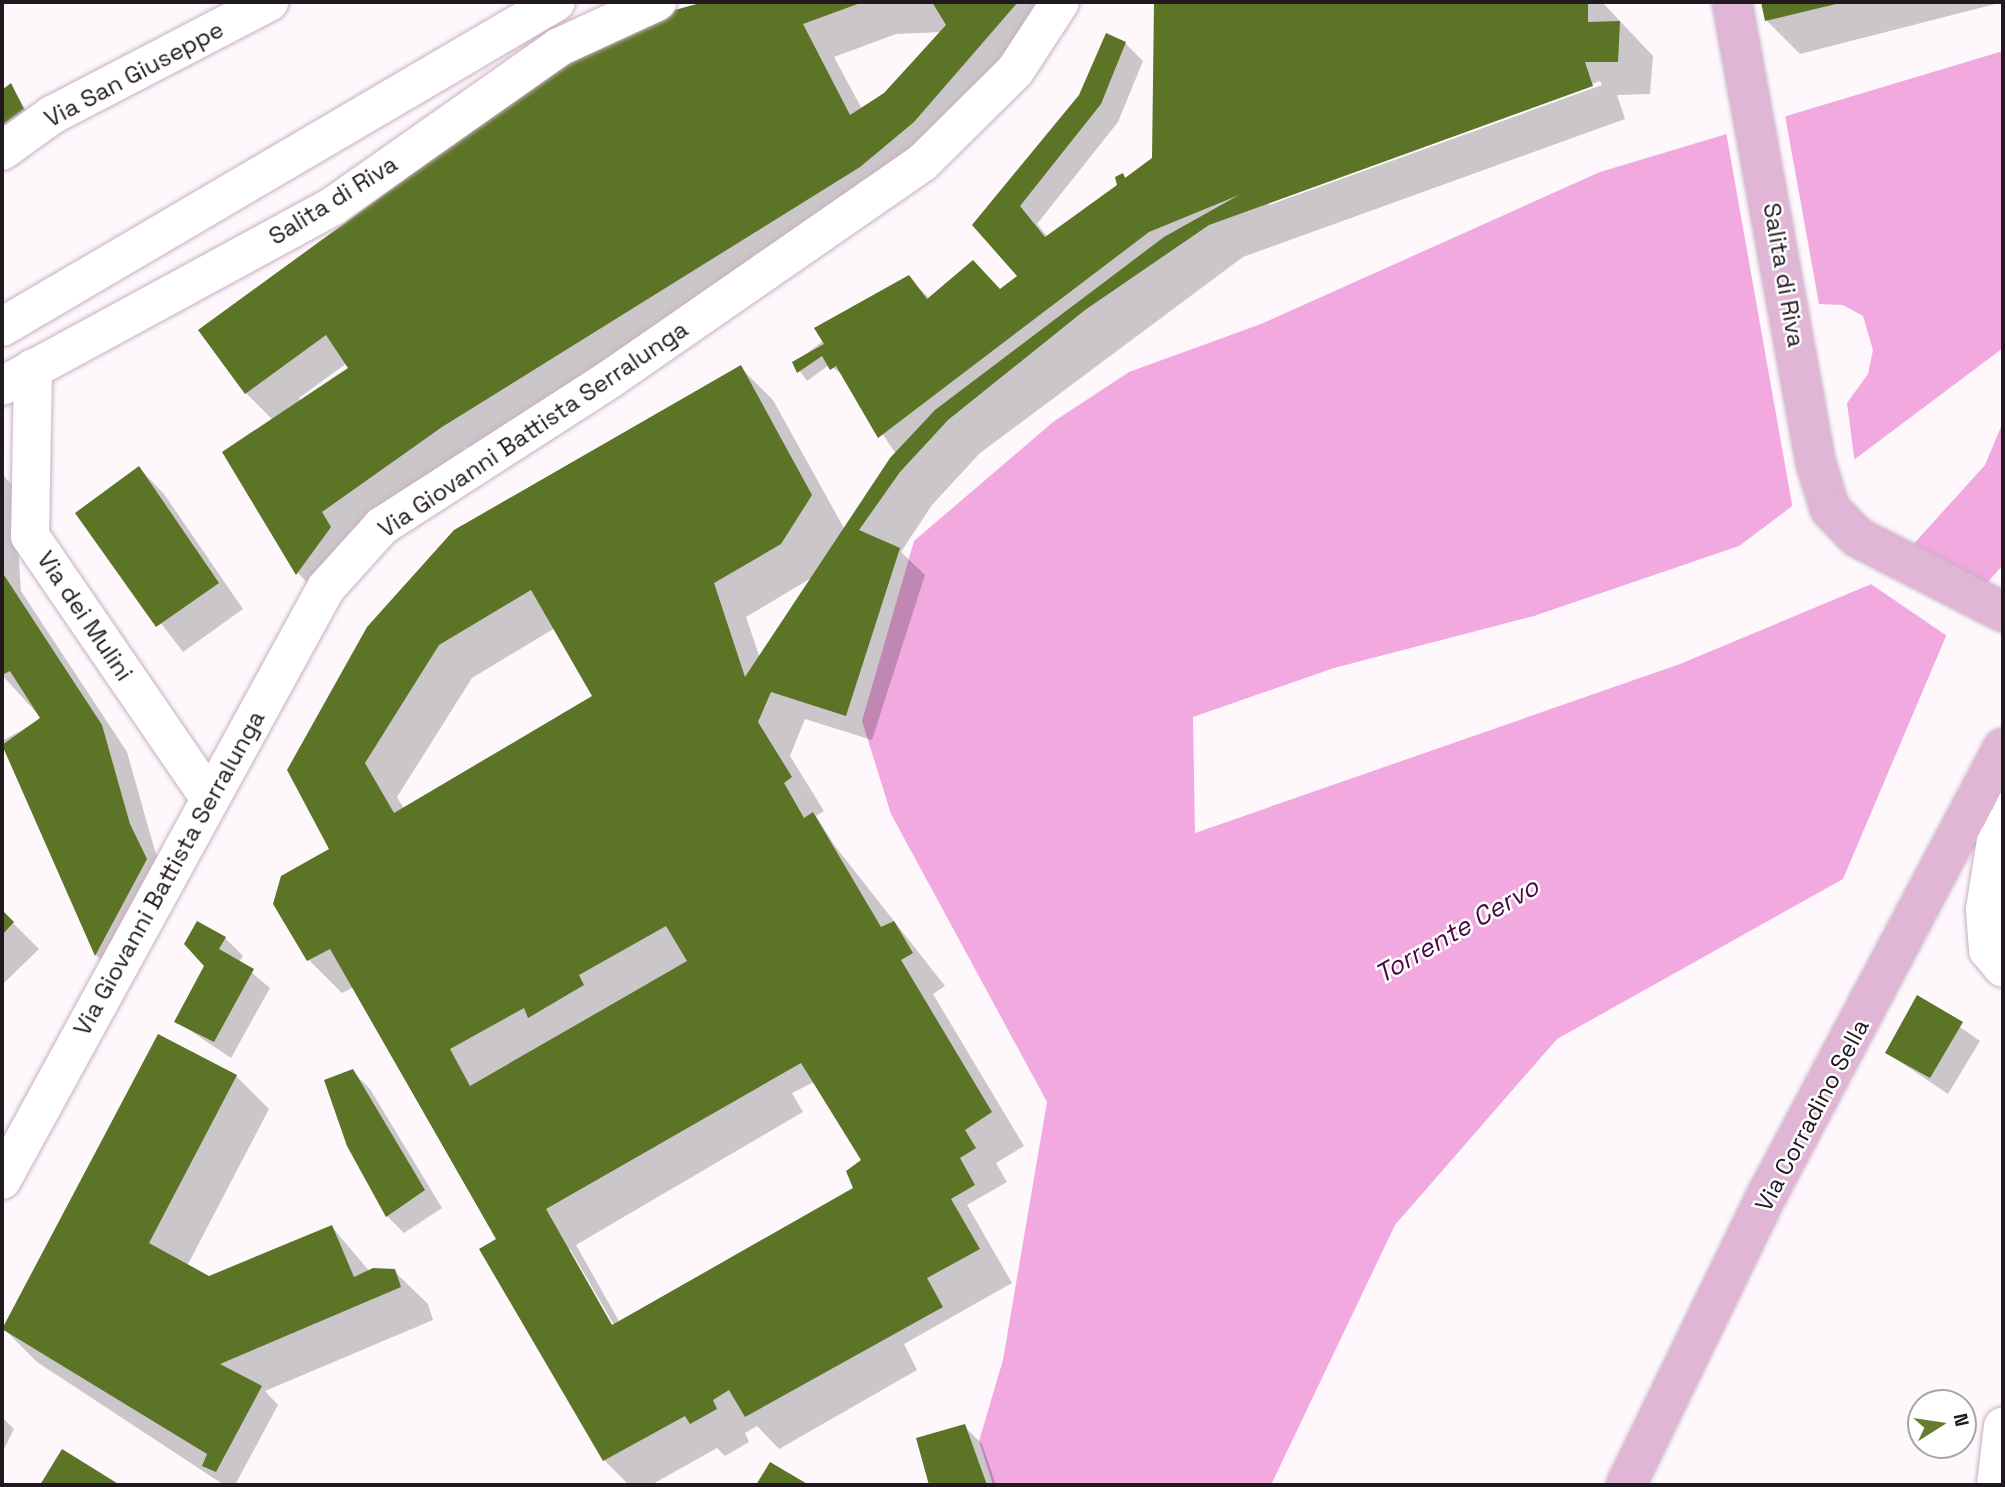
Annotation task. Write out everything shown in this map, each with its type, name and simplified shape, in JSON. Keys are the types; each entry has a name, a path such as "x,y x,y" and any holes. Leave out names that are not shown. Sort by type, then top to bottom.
{"main road":[{"name":"Salita di Riva","path":"1734,12 1788,291 1816,464 1830,509 1857,537 2003,612"},
{"name":"Via Corradino Sella","path":"1626,1485 1768,1193 2003,748"}],"street":[{"name":"Via San Giuseppe","path":"2,151 52,115 269,2"},
{"path":"2,327 556,2"},
{"name":"Salita di Riva","path":"17,377 333,206 559,47 657,2"},
{"name":"Via Giovanni Battista Serralunga","path":"2,1180 326,588 382,526 610,379 922,163 1015,71 1060,2"},
{"name":"Via dei Mulini","path":"17,377 30,536 210,799"},
{"path":"2003,796 1985,910 1988,950 2003,968"},
{"path":"1996,1485 2003,1426"}],"water":[{"name":"Torrente Cervo","path":"2003,51 2003,348 1739,546 1534,616 1334,668 1193,717 1195,833 1680,664 1881,580 1985,465 2003,422 2003,565 1952,622 1843,879 1557,1039 1395,1225 1271,1485 993,1485 979,1441 1003,1360 1047,1102 891,814 862,721 914,541 1053,422 1129,372 1261,324 1600,172"}],"pier":[{"path":"1785,115 1819,304 1843,305 1863,316 1873,350 1868,374 1847,403 1855,464 1793,510 1726,132"},
{"path":"1906,548 1979,597 1950,638 1868,582"}],"building":[{"path":"704,2 863,2 803,24 850,115 884,93 946,25 932,2 1018,2 914,122 860,167 442,427 322,512 331,527 296,575 222,452 348,368 326,335 245,394 198,330 584,49 642,19"},
{"path":"1154,2 1588,2 1588,22 1620,21 1618,62 1585,62 1593,86 1209,225 1085,310 948,420 900,472 859,530 900,548 846,716 771,692 758,722 792,777 784,783 804,818 813,812 881,927 894,921 913,953 901,960 992,1112 965,1130 976,1148 960,1158 975,1185 951,1199 980,1249 927,1278 943,1307 745,1417 729,1390 713,1400 717,1409 690,1424 685,1416 603,1461 479,1249 496,1239 330,949 307,961 273,904 281,876 329,849 287,770 367,627 454,530 741,365 812,495 781,544 714,583 745,677 890,458 935,410 1164,237 1239,195 1149,232 878,438 836,366 830,370 822,356 797,373 792,362 824,344 814,328 909,275 927,299 973,260 1000,289 1017,276 972,225 1079,95 1106,33 1126,42 1101,104 1020,206 1045,237 1117,185 1115,177 1123,173 1125,178 1152,158","holes":["531,590 592,696 394,813 365,763 439,645","666,926 687,961 470,1086 450,1049 524,1008 528,1018 584,985 579,975","801,1063 861,1160 846,1171 853,1188 612,1325 546,1209"]},
{"path":"1761,2 1840,2 1840,3 1765,21"},
{"path":"11,83 24,109 2,125 2,90"},
{"path":"139,466 219,583 156,627 75,513"},
{"path":"2,572 102,725 130,824 147,859 95,956 2,745 40,718 10,671 2,675"},
{"path":"2,910 14,922 2,935"},
{"path":"197,921 226,937 219,949 254,969 214,1042 174,1022 204,966 184,944"},
{"path":"1917,995 1963,1022 1930,1078 1885,1053"},
{"path":"158,1034 237,1075 149,1243 209,1276 332,1225 354,1277 373,1268 395,1269 401,1287 220,1364 262,1386 216,1472 202,1466 207,1454 2,1329"},
{"path":"353,1069 425,1190 386,1217 347,1146 324,1080"},
{"path":"965,1424 987,1485 929,1485 916,1438"},
{"path":"62,1449 120,1485 40,1485"},
{"path":"770,1462 809,1485 756,1485"}]}
